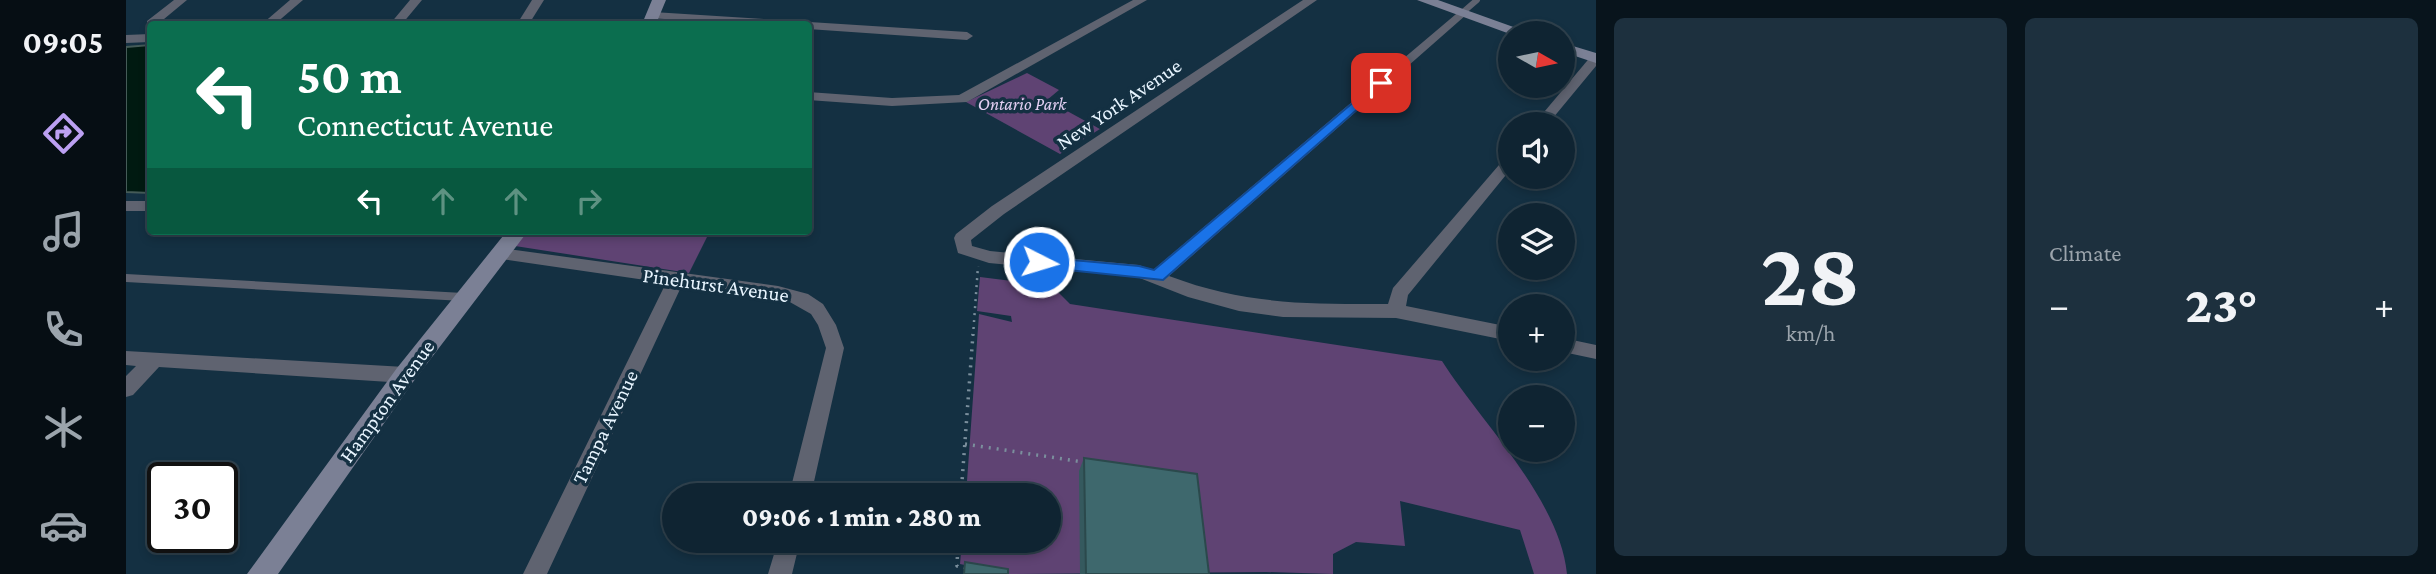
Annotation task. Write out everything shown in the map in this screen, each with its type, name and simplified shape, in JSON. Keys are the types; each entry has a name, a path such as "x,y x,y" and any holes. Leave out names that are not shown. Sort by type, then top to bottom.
{"street":[{"path":"156,21 181,0"},
{"path":"272,21 297,0"},
{"path":"398,21 416,0"},
{"path":"525,21 538,0"},
{"path":"659,0 651,20 688,21"},
{"path":"812,96 892,102 962,99 985,89 1141,0"},
{"name":"New York Avenue","path":"972,252 962,238 998,210 1311,0"},
{"path":"1424,0 1498,25"},
{"path":"1157,276 1462,13"},
{"path":"812,25 967,37"},
{"path":"130,39 147,28"},
{"path":"1551,112 1596,58 1575,51"},
{"path":"1396,311 1399,293 1498,175"},
{"path":"126,206 147,206"},
{"name":"Hampton Avenue","path":"261,574 405,375 515,235"},
{"path":"972,252 1139,271 1194,292 1239,304 1283,310 1396,311 1498,332"},
{"name":"Pinehurst Avenue","path":"501,254 778,292 799,297 818,307 830,328 835,348 803,483"},
{"name":"Tampa Avenue","path":"535,574 676,280"},
{"path":"1575,348 1596,352"},
{"path":"126,358 405,375"},
{"path":"126,388 154,360"},
{"path":"780,574 786,553"}],"lane":[{"path":"1462,13 1477,0"},
{"path":"126,278 465,297"}],"path":[{"path":"962,483 975,313 972,252"},
{"path":"965,444 1094,464"},
{"path":"958,553 957,566 978,570"}],"green space":[{"name":"Ontario Park","path":"1027,73 1059,90 1047,100 1100,129 1060,154 966,102"},
{"path":"524,235 708,235 689,273 515,246"},
{"path":"980,277 1052,286 1070,304 1442,361 1498,439 1498,462 1515,462 1535,490 1561,546 1567,574 1534,574 1520,530 1400,501 1405,546 1356,542 1333,554 1333,574 1008,574 960,564 961,553 1061,553 1061,483 967,483 979,314 1012,322 1011,316 977,311"}],"shaded area":[{"path":"147,45 147,193 126,192 126,47"}],"building":[{"path":"1084,458 1197,474 1209,574 1086,574"},
{"path":"965,562 1008,569 1008,574 964,574"}],"route":[{"path":"1039,262 1139,271 1157,276 1381,83"}]}
